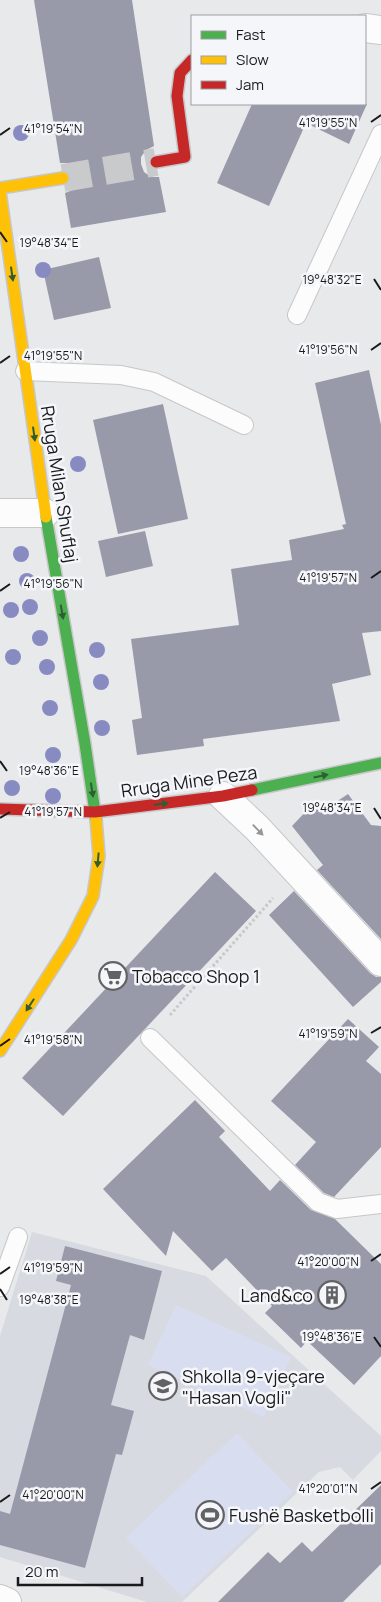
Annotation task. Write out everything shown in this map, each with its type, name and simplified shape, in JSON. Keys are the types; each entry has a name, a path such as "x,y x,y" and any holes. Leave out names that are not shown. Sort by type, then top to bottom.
{"street":[{"path":"366,28 381,30"},
{"path":"156,162 185,157 177,96 180,73 191,61"},
{"path":"0,189 63,178"},
{"name":"Rruga Milan Shuflaj","path":"0,189 45,513 95,812 99,856 93,896 71,940 0,1051"},
{"path":"0,513 45,513"},
{"name":"Rruga Mine Peza","path":"0,809 95,812 223,796 381,763"},
{"path":"223,796 257,828 381,962"},
{"path":"0,1599 7,1602"}],"lane":[{"path":"297,315 381,134"},
{"path":"26,371 121,375 154,382 244,425"},
{"path":"150,1038 318,1202 337,1209 381,1204"},
{"path":"0,1286 18,1237"}],"path":[{"path":"150,1038 297,871"}],"shaded area":[{"name":"Shkolla 9-vjeçare \"Hasan Vogli\"","path":"32,1232 206,1276 381,1436 381,1451 353,1480 340,1467 319,1472 182,1602 147,1602 0,1557 0,1336"},
{"path":"176,1305 291,1357 264,1417 148,1365"},
{"name":"Fushë Basketbolli","path":"237,1433 293,1492 182,1597 126,1538"}],"building":[{"path":"34,0 132,0 154,146 146,150 141,157 141,164 144,172 151,177 159,177 166,212 71,228 65,193 73,190 77,184 78,176 75,168 68,163 60,163"},
{"path":"367,104 349,144 306,123 269,206 217,183 252,105"},
{"path":"99,257 111,308 54,320 43,270"},
{"path":"369,370 381,425 381,631 362,633 371,675 332,684 340,721 203,739 204,746 137,755 132,720 142,718 131,639 239,625 231,569 292,560 289,540 344,529 342,525 346,524 315,383"},
{"path":"163,404 188,519 118,534 93,420"},
{"path":"145,531 153,566 106,577 98,541"},
{"path":"348,794 371,825 381,826 381,939 317,870 323,865 292,826 312,805 321,812"},
{"path":"215,872 256,911 63,1116 22,1078"},
{"path":"294,891 370,973 376,977 381,977 381,982 353,1007 269,915"},
{"path":"348,1019 379,1047 366,1061 381,1074 381,1147 334,1197 324,1193 295,1165 316,1142 271,1101"},
{"path":"195,1100 225,1131 219,1137 270,1191 280,1180 311,1210 335,1219 381,1264 381,1356 354,1385 307,1341 301,1348 265,1313 272,1306 226,1258 212,1271 173,1231 166,1256 103,1189"},
{"path":"65,1246 162,1271 144,1340 130,1335 111,1405 134,1411 122,1455 116,1454 85,1568 0,1545 0,1511 10,1514 71,1285 56,1281"},
{"path":"381,1485 381,1564 343,1602 218,1602 268,1552 280,1563 302,1542 312,1552"}],"tunnel":[{"path":"63,178 156,162"}],"traffic: fast":[{"path":"46,517 96,819"},
{"path":"252,790 381,763"}],"traffic: slow":[{"path":"0,188 63,178"},
{"path":"0,191 46,517"},
{"path":"0,1051 71,940 93,896 99,856 96,819"}],"traffic: jam":[{"path":"156,162 185,157 177,96 180,73 191,61"},
{"path":"0,809 95,812 223,796 252,790"}],"place":[{"name":"Tobacco Shop 1","path":"113,976"},
{"name":"Land&co","path":"332,1295"},
{"name":"Shkolla 9-vjeçare \"Hasan Vogli\"","path":"163,1386"},
{"name":"Fushë Basketbolli","path":"210,1515"}]}
